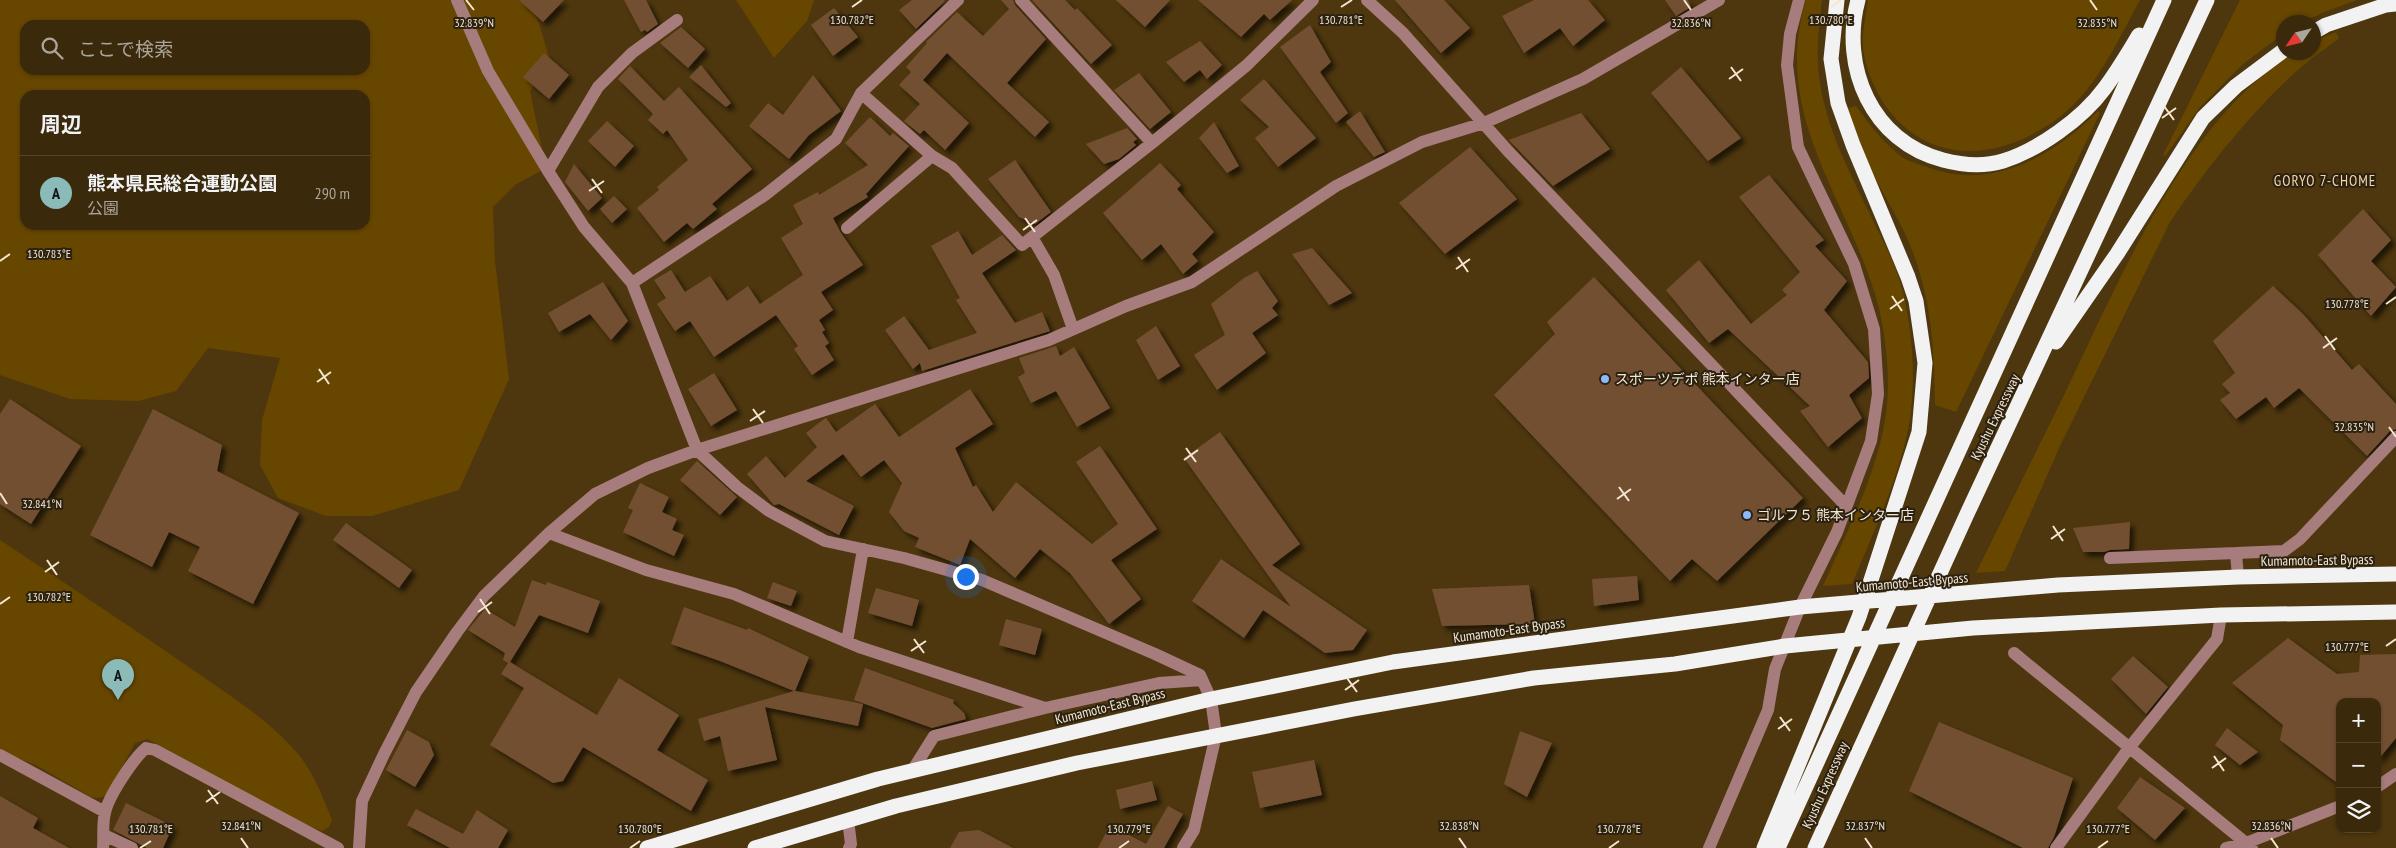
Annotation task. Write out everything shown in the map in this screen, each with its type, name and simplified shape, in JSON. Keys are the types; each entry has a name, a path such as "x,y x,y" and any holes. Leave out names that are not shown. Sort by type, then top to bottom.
{"highway":[{"path":"1764,848 1859,617 1919,432 1920,422 1925,363 1916,301 1838,103 1831,59 1837,0"},
{"path":"1858,0 1852,42 1856,73 1873,108 1900,140 1918,152 1960,164 1987,164 2003,161 2027,152 2067,126 2103,91 2162,0"},
{"name":"Kyushu Expressway","path":"1778,848 2162,0"},
{"name":"Kyushu Expressway","path":"1815,848 1967,514 2207,0"},
{"path":"2321,28 2386,5 2396,4"},
{"path":"2033,376 2117,254 2203,118 2236,86 2276,56"},
{"name":"Kumamoto-East Bypass","path":"647,848 912,771 1211,698 1393,662 1800,607 2058,586 2238,577 2396,574"},
{"path":"755,848 896,806 1077,763 1354,709 1534,678 1675,664 1784,646 1973,628 2221,615 2396,612"}],"street":[{"path":"457,0 488,71 548,172 584,228 632,283 697,450 737,487 769,512 825,541 904,558 982,580 1156,654 1200,675 1211,698 1216,735 1194,830 1183,848"},
{"path":"632,283 765,194 836,139 861,93 958,0"},
{"path":"1021,0 1152,143"},
{"path":"861,93 932,156 952,168 1022,245 1152,143 1247,65 1313,0"},
{"path":"1367,0 1403,33 1508,151 1846,506"},
{"path":"360,848 362,801 416,692 484,596 549,533 595,494 648,468 697,450 1049,340 1126,306 1192,282 1336,186 1422,142 1484,123 1583,79 1719,0"},
{"path":"1709,848 1768,710 1775,669 1784,646 1800,607 1837,532 1871,441 1878,394 1874,329 1854,264 1798,146 1787,64 1790,34 1799,0"},
{"path":"548,172 598,87 632,53 677,20"},
{"path":"847,228 932,156"},
{"path":"1032,237 1054,275 1074,329"},
{"path":"2110,558 2284,551 2300,539 2396,437"},
{"path":"549,533 646,570 734,594 848,642 1045,708"},
{"path":"848,642 863,550"},
{"path":"2236,553 2238,577"},
{"path":"2056,848 2129,748 2217,639 2221,615"},
{"path":"2014,652 2249,846"},
{"path":"912,771 934,736 1045,708 1159,683 1202,680"},
{"path":"102,848 104,812 126,771 137,755 146,748 155,750 338,848"},
{"path":"0,755 104,812"},
{"path":"2381,785 2396,774"},
{"path":"2226,848 2249,846 2336,808"},
{"path":"848,820 851,844 849,848"},
{"path":"104,835 132,848"}],"shaded area":[{"path":"0,0 527,0 539,23 550,61 530,91 546,168 515,185 493,207 495,261 509,379 459,490 372,516 326,516 278,498 260,465 262,420 280,358 208,348 176,391 138,401 70,399 0,375"},
{"path":"736,0 814,0 807,21 774,58"},
{"path":"1806,0 1822,0 1818,52 1819,79 1823,99 1842,156 1898,275 1909,323 1913,364 1912,404 1905,443 1881,514 1852,584 1823,586 1855,514 1874,464 1886,413 1888,375 1883,328 1875,294 1861,256 1816,151 1804,116 1798,79 1798,41"},
{"path":"1868,0 2140,0 2097,76 2075,103 2062,115 2016,142 1991,149 1967,151 1944,148 1921,139 1901,124 1883,102 1870,75 1863,52 1863,34"},
{"path":"2240,0 2357,0 2318,15 2276,15 2276,39 2243,64 2201,106 2165,156 2163,155"},
{"path":"2336,32 2339,38 2321,52 2321,38"},
{"path":"2282,60 2311,60 2292,75 2239,131 2210,166 2170,222 2060,446 2005,571 1976,573 2147,226 2199,144 2229,108"},
{"path":"1856,106 1883,140 1905,159 1951,174 1975,175 1998,172 2020,165 2041,155 2062,142 2098,111 2100,113 1956,412 1935,405 1934,362 1930,321 1922,282 1908,240 1860,145 1848,108"},
{"path":"0,540 172,655 238,701 279,734 302,759 311,773 332,820 329,827 322,831 309,826 147,739 135,743 106,796 98,798 91,797 36,765 0,751"}],"building":[{"path":"519,0 564,0 543,22"},
{"path":"624,0 646,0 658,24 647,32 645,30 641,32"},
{"path":"912,0 945,1 916,29 899,10"},
{"path":"1001,0 1013,0 1015,5 1046,39 1007,83 1049,122 1035,137 947,53 923,80 969,123 945,150 924,130 920,134 904,121 920,104 899,85 911,72 906,67 926,42 957,12 983,36 1009,9"},
{"path":"1032,0 1065,0 1075,10 1077,8 1112,45 1091,64"},
{"path":"1116,0 1170,0 1145,27"},
{"path":"1198,0 1292,0 1270,20 1264,14 1241,37"},
{"path":"1395,0 1444,0 1470,28 1441,53"},
{"path":"1534,0 1588,0 1605,20 1573,46 1560,28 1524,53 1502,16"},
{"path":"1665,0 1688,0 1691,7 1676,16"},
{"path":"834,8 858,37 833,56 811,25"},
{"path":"1310,25 1331,62 1320,72 1348,113 1336,123 1280,47"},
{"path":"681,27 705,49 688,68 660,43"},
{"path":"1200,41 1222,65 1207,79 1200,70 1184,82 1166,62"},
{"path":"544,53 569,75 549,99 523,77"},
{"path":"701,65 731,103 726,107 689,77"},
{"path":"630,66 664,101 679,87 752,169 712,204 717,209 693,229 687,223 664,242 637,208 659,190 657,187 688,160 667,130 663,134 648,120 653,114 618,79"},
{"path":"1681,67 1741,138 1708,161 1651,93"},
{"path":"1139,73 1171,112 1150,129 1114,90"},
{"path":"813,75 841,111 809,135 789,159 749,126 768,103 783,115"},
{"path":"1264,79 1316,138 1278,167 1255,138 1269,127 1240,100"},
{"path":"1360,111 1385,152 1374,157 1346,122"},
{"path":"1581,113 1610,149 1553,186 1509,140"},
{"path":"870,117 890,136 893,133 909,146 866,194 868,197 833,218 863,265 821,292 833,310 819,320 825,330 822,332 829,343 825,346 834,360 812,375 794,349 798,346 776,315 714,357 690,321 675,331 657,304 666,298 654,280 671,270 685,292 710,276 727,301 748,286 760,304 803,275 781,238 803,224 793,205 818,192 819,195 868,165 845,143"},
{"path":"607,121 634,146 615,167 588,141"},
{"path":"1214,122 1239,166 1227,173 1199,138"},
{"path":"1127,128 1137,139 1133,142 1136,145 1119,159 1104,164 1086,144"},
{"path":"1470,147 1517,199 1445,254 1399,203"},
{"path":"1015,160 1051,212 1035,224 1019,217 988,179"},
{"path":"1160,163 1181,185 1177,189 1214,232 1192,254 1198,261 1183,274 1161,244 1142,260 1103,213"},
{"path":"574,164 602,198 588,211 565,182"},
{"path":"1769,175 1824,240 1815,246 1847,281 1824,310 1868,362 1869,378 1849,395 1862,418 1828,447 1800,411 1810,406 1728,329 1709,343 1666,290 1699,260 1751,324 1787,295 1782,290 1800,272 1739,197"},
{"path":"614,196 627,209 612,223 600,209"},
{"path":"2363,209 2391,240 2371,261 2396,287 2371,316 2318,255"},
{"path":"958,231 972,255 1002,235 1016,250 982,273 1015,323 1042,312 1050,331 922,371 920,363 913,369 885,330 904,316 929,350 977,333 956,300 960,298 931,246"},
{"path":"1312,248 1352,293 1329,305 1292,254"},
{"path":"1257,271 1278,301 1272,308 1278,315 1252,333 1266,353 1217,390 1194,355 1225,335 1211,304 1244,278"},
{"path":"1594,277 1803,498 1717,581 1692,559 1670,581 1494,395 1555,334 1547,322"},
{"path":"603,282 628,321 611,340 590,314 559,332 548,313"},
{"path":"2273,286 2303,314 2352,370 2359,364 2396,404 2396,429 2390,431 2367,456 2299,388 2274,408 2266,397 2236,419 2220,400 2230,393 2222,384 2235,373 2213,341"},
{"path":"1156,326 1180,366 1158,380 1136,340"},
{"path":"1056,346 1060,356 1074,347 1110,408 1077,427 1056,391 1031,403 1018,377 1025,373 1019,358"},
{"path":"714,373 737,410 711,426 688,389"},
{"path":"970,389 993,424 955,448 973,487 976,485 993,512 1016,482 1092,544 1118,524 1076,462 1100,446 1157,529 1111,560 1141,599 1109,624 1070,573 1040,549 1015,578 970,539 960,565 915,547 919,538 904,531 889,512 902,483 884,460 861,477 843,454 806,481 854,506 839,535 779,504 774,505 747,474 766,456 785,478 817,447 806,433 826,418 836,432 875,404 899,437"},
{"path":"10,399 81,446 31,524 0,504 0,414"},
{"path":"153,409 222,445 217,471 299,513 253,604 188,571 200,547 169,532 152,567 90,535"},
{"path":"1220,432 1300,544 1272,565 1367,630 1353,650 1325,653 1263,610 1244,638 1192,601 1221,559 1291,607 1184,458"},
{"path":"697,461 737,497 720,515 680,480"},
{"path":"640,483 669,497 662,512 677,519 672,530 684,535 674,556 623,532 633,510 628,508"},
{"path":"2130,522 2129,549 2104,552 2083,552 2073,528"},
{"path":"346,523 412,570 399,588 333,540"},
{"path":"1637,576 1639,600 1594,606 1592,579"},
{"path":"532,580 546,585 547,582 600,601 588,633 539,615 510,662 597,715 619,678 679,715 657,750 708,780 691,811 583,747 563,781 553,783 490,745 524,688 501,674 508,663 503,660 505,653 468,630 485,609 515,627"},
{"path":"773,582 797,591 791,606 767,598"},
{"path":"1529,585 1535,624 1442,626 1432,589"},
{"path":"876,588 919,600 912,626 868,613"},
{"path":"684,607 747,630 748,628 809,657 795,691 863,704 858,726 765,707 777,760 728,771 720,736 704,741 698,719 794,691 720,661 671,644"},
{"path":"1006,619 1042,629 1035,655 999,645"},
{"path":"2288,638 2337,674 2359,672 2360,655 2396,654 2396,738 2381,756 2381,698 2336,698 2336,782 2280,740 2283,725 2232,683"},
{"path":"2133,656 2168,687 2146,714 2111,679"},
{"path":"865,668 954,700 953,703 964,713 966,719 932,728 854,700"},
{"path":"1939,722 2073,778 2054,837 2048,848 2023,848 1909,791"},
{"path":"2227,728 2258,752 2240,765 2215,745"},
{"path":"407,730 429,742 434,755 415,787 386,770"},
{"path":"1520,731 1552,743 1527,797 1504,784"},
{"path":"1314,760 1322,795 1260,808 1252,772"},
{"path":"2140,777 2185,808 2155,840 2117,808"},
{"path":"1152,781 1157,800 1120,809 1116,790"},
{"path":"0,796 38,818 33,828 69,848 0,848"},
{"path":"126,803 173,826 163,848 147,848 113,830"},
{"path":"1168,806 1183,814 1164,848 1098,848 1110,825 1146,844"},
{"path":"416,809 463,834 477,810 508,830 498,848 450,848 407,825"},
{"path":"979,830 1013,848 950,848 959,832"}],"place":[{"name":"スポーツデポ 熊本インター店","path":"1605,379"},
{"name":"ゴルフ５ 熊本インター店","path":"1747,515"},
{"name":"熊本県民総合運動公園","path":"118,700"}],"district":[{"name":"GORYO 7-CHOME","path":"2325,181"}]}
